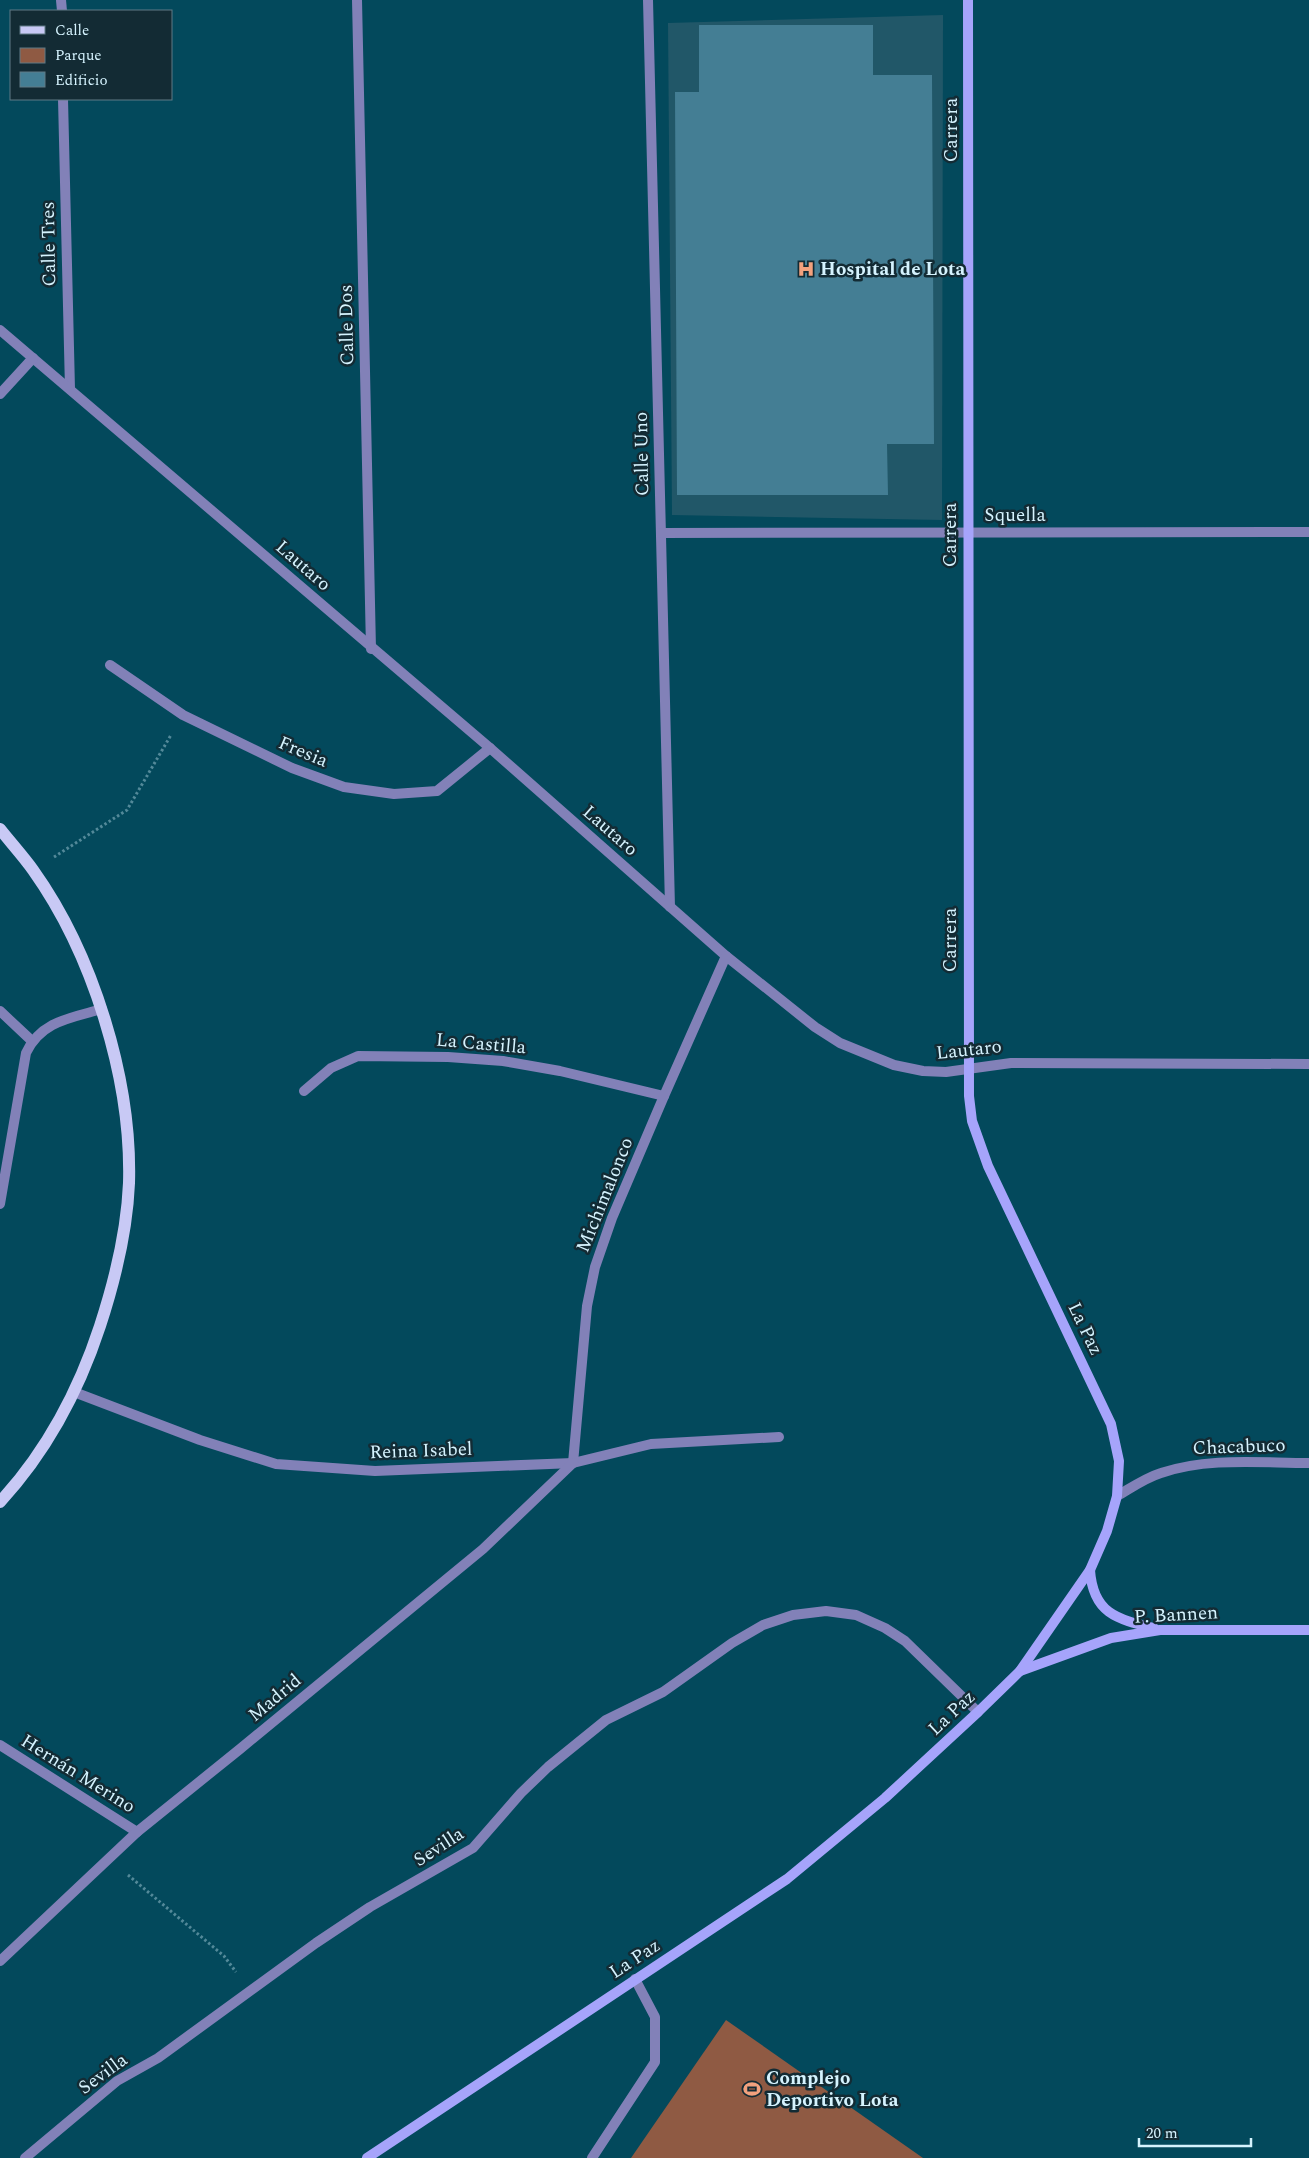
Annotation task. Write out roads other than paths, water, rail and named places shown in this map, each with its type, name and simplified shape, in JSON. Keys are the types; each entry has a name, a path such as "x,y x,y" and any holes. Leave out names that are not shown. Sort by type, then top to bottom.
{"main road":[{"path":"0,829 34,871 75,944 102,1009 114,1050 128,1138 129,1182 125,1227 118,1267 92,1350 74,1392 34,1460 0,1502"}],"street":[{"name":"Calle Dos","path":"357,0 371,648"},
{"name":"Calle Uno","path":"648,0 670,907"},
{"name":"Carrera","path":"967,1070 968,0"},
{"name":"Calle Tres","path":"64,100 70,389"},
{"name":"Lautaro","path":"0,330 490,748 726,956 815,1027 840,1043 866,1056 894,1065 923,1071 946,1072 1011,1063 1309,1064"},
{"path":"0,394 33,358"},
{"name":"Squella","path":"661,533 1309,532"},
{"name":"Fresia","path":"110,665 183,715 292,768 335,784 394,794 437,791 490,748"},
{"name":"Michimalonco","path":"573,1463 587,1306 595,1268 612,1218 726,956"},
{"path":"0,1204 25,1059 32,1041 50,1025 102,1009"},
{"path":"0,1011 32,1041"},
{"name":"La Castilla","path":"304,1091 331,1068 358,1056 448,1057 503,1061 560,1071 664,1096"},
{"name":"La Paz","path":"367,2158 778,1884 836,1841 978,1712 1020,1671 1090,1570 1107,1532 1117,1496 1119,1461 1112,1424 978,1144 972,1121 967,1070"},
{"name":"Reina Isabel","path":"74,1392 200,1440 276,1464 375,1471 573,1463 651,1444 780,1437"},
{"name":"Chacabuco","path":"1117,1496 1147,1478 1183,1466 1208,1462 1309,1463"},
{"name":"Madrid","path":"0,1961 137,1832 483,1549 573,1463"},
{"path":"1090,1570 1091,1588 1098,1601 1112,1614 1128,1622 1160,1630"},
{"name":"Sevilla","path":"25,2158 117,2081 158,2058 316,1943 370,1907 473,1848 548,1767 606,1720 663,1692 732,1643 763,1625 793,1615 826,1611 856,1615 885,1628 905,1641 978,1712"},
{"name":"P. Bannen","path":"1020,1671 1111,1638 1160,1630 1309,1630"},
{"name":"Hernán Merino","path":"0,1745 137,1832"},
{"path":"592,2158 655,2062 655,2017 635,1979"}],"place":[{"name":"Hospital de Lota","path":"806,269"},
{"name":"Complejo Deportivo Lota","path":"752,2089"}]}
